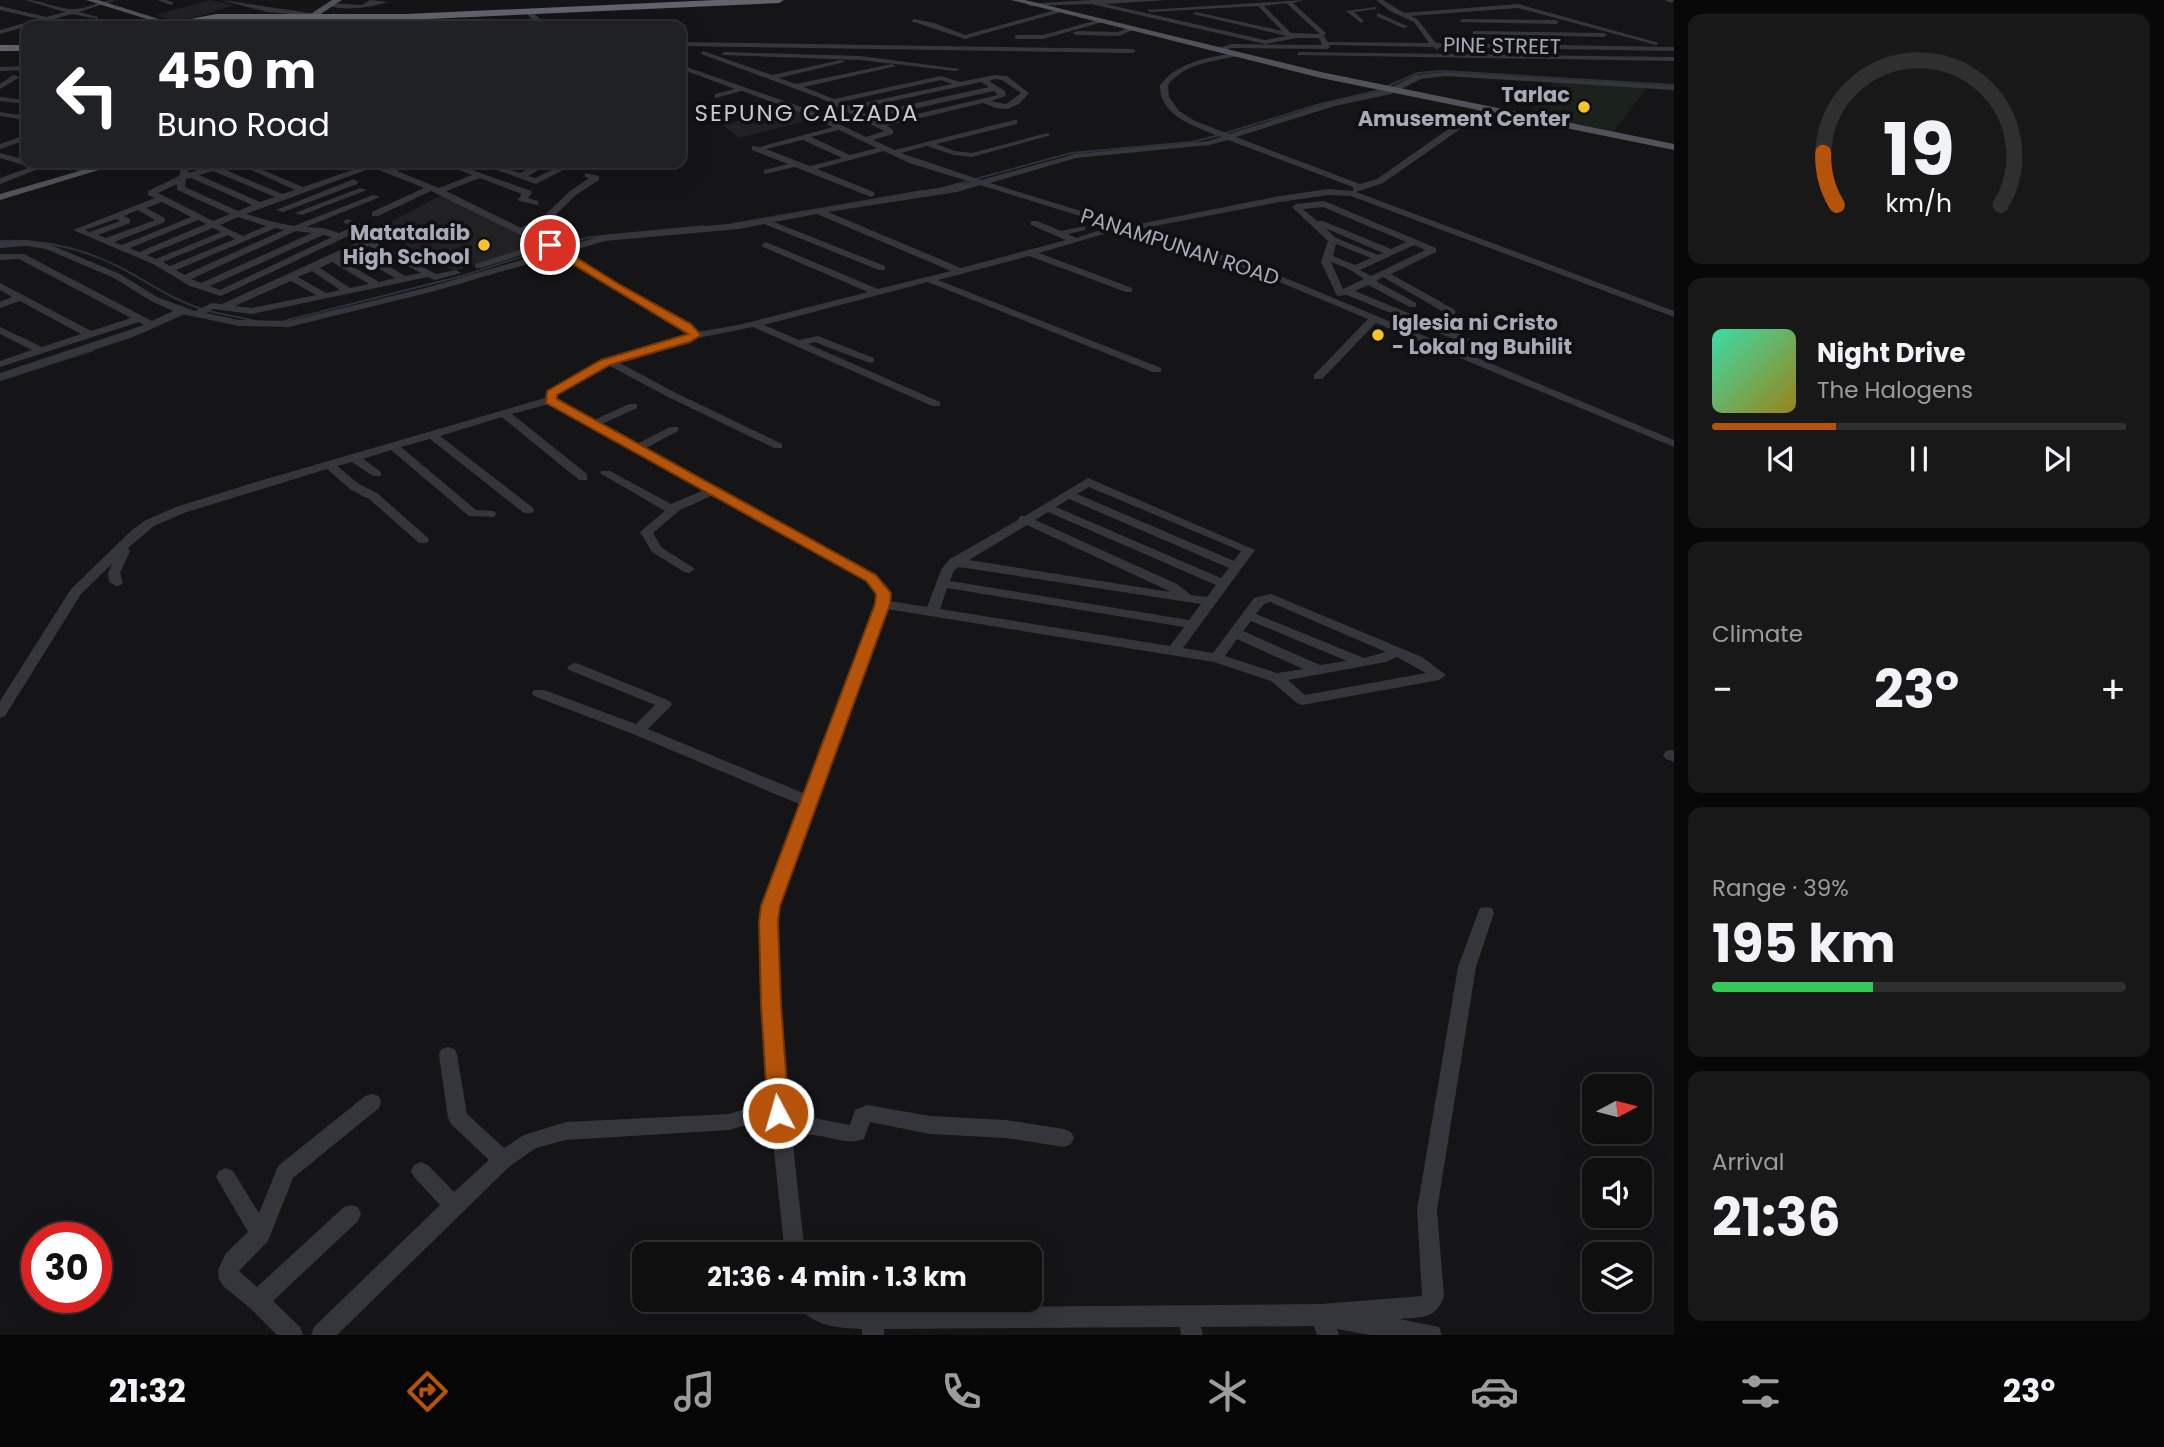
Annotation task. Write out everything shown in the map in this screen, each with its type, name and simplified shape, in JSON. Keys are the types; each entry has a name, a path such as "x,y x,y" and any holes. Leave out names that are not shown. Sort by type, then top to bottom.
{"highway":[{"path":"195,21 216,17 342,17 621,10 779,0"},
{"path":"0,48 21,48"}],"main road":[{"path":"90,0 154,21"},
{"path":"1014,0 1220,49 1235,55 1674,147"},
{"path":"312,16 330,2"},
{"path":"338,21 342,17"},
{"path":"0,198 97,168"}],"street":[{"path":"28,0 96,18"},
{"path":"38,21 113,0"},
{"path":"160,0 171,3"},
{"path":"225,0 267,10 312,16"},
{"path":"1030,4 1166,0"},
{"path":"1221,0 1249,25"},
{"path":"1128,10 1230,7 1301,0"},
{"path":"330,2 363,7 373,1 385,2"},
{"path":"1090,2 1282,47"},
{"path":"1220,49 1232,46 1327,47 1325,39 1288,2"},
{"path":"1260,5 1293,35"},
{"path":"1359,19 1390,8 1454,11 1518,6 1674,49"},
{"path":"0,8 54,21"},
{"path":"1390,8 1420,26 1436,45"},
{"path":"1491,9 1498,15 1555,16"},
{"path":"914,21 932,24 963,36 1059,10"},
{"path":"1174,10 1293,35 1325,39 1674,57"},
{"path":"1472,10 1483,21"},
{"path":"528,11 539,21"},
{"path":"1376,11 1415,31 1420,26"},
{"path":"1454,11 1471,30 1583,41 1653,42"},
{"path":"1017,37 1043,37 1101,21"},
{"path":"1325,39 1436,45 1471,30 1483,21 1579,22"},
{"path":"0,24 21,30"},
{"path":"0,32 21,26"},
{"path":"1060,33 1112,34 1133,28"},
{"path":"1471,30 1602,29"},
{"path":"1471,30 1626,35"},
{"path":"986,31 1003,40 1031,33"},
{"path":"1265,42 1293,35"},
{"path":"1583,41 1597,54"},
{"path":"686,44 1133,51"},
{"name":"PINE STREET","path":"1436,45 1674,49"},
{"path":"686,53 860,58 956,69"},
{"path":"703,53 794,87 827,108 865,117 890,132 866,139"},
{"path":"1299,54 1674,57"},
{"path":"743,69 809,55"},
{"path":"1235,55 1187,67 1168,78 1163,88 1165,99 1180,116 1360,187"},
{"path":"769,78 860,58"},
{"path":"849,61 861,73"},
{"path":"794,87 900,62"},
{"path":"0,69 21,68"},
{"name":"PANAMPUNAN ROAD","path":"686,69 779,102 827,108 841,127 894,154 1231,260 1674,444"},
{"path":"202,311 239,323 289,324 432,289 615,237 732,227 820,212 1075,156 1202,145 1325,106 1393,90 1419,77 1445,74 1674,88"},
{"path":"0,87 16,77"},
{"path":"827,108 1000,77 1026,93 1017,103 1003,108 985,101"},
{"path":"827,108 941,78 961,85"},
{"path":"882,125 1002,96 984,80"},
{"path":"1331,97 1380,87"},
{"path":"865,117 996,88"},
{"path":"718,96 742,89"},
{"path":"0,99 21,101"},
{"path":"764,107 779,102"},
{"path":"1348,192 1380,181 1483,109"},
{"path":"0,114 21,117"},
{"path":"864,163 1014,122"},
{"path":"841,127 757,148 871,194"},
{"path":"11,135 21,137"},
{"path":"928,144 954,153 972,155 1047,135"},
{"path":"804,137 846,157"},
{"path":"0,147 21,139"},
{"path":"809,169 882,149"},
{"path":"0,155 21,162"},
{"path":"0,163 21,156"},
{"path":"767,172 795,164"},
{"path":"0,181 36,168"},
{"path":"77,168 85,171"},
{"path":"172,168 261,205 318,218"},
{"path":"242,239 150,193 186,172 214,168 281,197"},
{"path":"252,168 303,190"},
{"path":"140,255 237,214 361,168"},
{"path":"379,168 400,176 411,172"},
{"path":"457,168 528,192"},
{"path":"375,214 479,175 491,168"},
{"path":"499,168 538,181 563,168"},
{"path":"520,176 537,168"},
{"path":"390,171 411,172 435,190 560,251 687,327 695,335"},
{"path":"447,177 466,171"},
{"path":"186,172 180,188 237,214 274,225 324,231 341,237"},
{"path":"397,187 411,172"},
{"path":"185,278 318,218 376,198 346,174"},
{"path":"520,232 555,211 558,204 596,177 588,175"},
{"path":"227,190 270,176"},
{"path":"0,245 33,243 48,247 117,276 154,299 181,311 202,311 222,308 352,248 372,242 430,274 442,277 591,233 724,221 871,194 972,180"},
{"path":"280,210 354,182"},
{"path":"535,203 522,199 528,192 545,186"},
{"path":"299,214 363,190"},
{"path":"550,400 551,393 609,361 686,340 695,335 754,324 1126,227 1328,192 1348,192 1674,314"},
{"path":"160,199 77,230 156,262 201,287 222,293 360,228 347,222 365,211 352,207"},
{"path":"1304,211 1324,204 1433,250 1329,299"},
{"path":"107,241 162,220 138,207"},
{"path":"1304,211 1402,247"},
{"path":"1304,211 1390,253"},
{"path":"1304,211 1330,253 1343,293"},
{"path":"820,212 960,271"},
{"path":"91,235 127,221 115,215"},
{"path":"123,248 198,217"},
{"path":"765,221 881,268"},
{"path":"1034,223 1076,241"},
{"path":"171,270 274,225"},
{"path":"1060,234 1082,228"},
{"path":"201,287 324,231"},
{"path":"156,262 228,232"},
{"path":"0,236 38,234"},
{"path":"1356,269 1414,242"},
{"path":"766,245 876,292"},
{"path":"352,248 403,279"},
{"path":"1028,253 1129,290"},
{"path":"1330,253 1378,258"},
{"path":"1330,253 1367,263"},
{"path":"1330,253 1356,269"},
{"path":"1330,253 1368,281"},
{"path":"0,257 21,256 145,320 0,364"},
{"path":"332,258 378,285"},
{"path":"312,267 349,291"},
{"path":"1356,269 1354,272 1368,281 1413,305"},
{"path":"222,308 246,312 430,274"},
{"path":"1384,274 1451,312 1427,324"},
{"path":"291,277 325,296"},
{"path":"928,279 1157,370"},
{"path":"273,285 297,302"},
{"path":"0,286 91,335"},
{"path":"1343,293 1398,312 1467,341"},
{"path":"250,295 271,307"},
{"path":"0,305 20,297"},
{"path":"1398,312 1428,299"},
{"path":"0,377 141,330 181,311"},
{"path":"1318,377 1375,318"},
{"path":"1395,327 1413,318"},
{"path":"754,324 936,404"},
{"path":"0,330 41,351"},
{"path":"798,344 814,338 870,360"},
{"path":"0,345 17,340"},
{"path":"609,361 778,446"},
{"path":"0,713 76,592 128,540 150,523 180,510 550,400 871,578 882,588 883,602 775,890 769,922 776,1098 793,1242"},
{"path":"593,424 633,406"},
{"path":"505,414 583,477"},
{"path":"636,449 674,429"},
{"path":"433,436 528,510"},
{"path":"394,447 473,513 490,514"},
{"path":"354,458 377,474"},
{"path":"329,465 355,487 373,496 423,540"},
{"path":"606,473 674,510"},
{"path":"933,609 948,568 955,562 1088,482 1249,550 1194,625 1168,650"},
{"path":"688,569 656,549 646,532 674,510 712,491"},
{"path":"1068,494 1238,567"},
{"path":"1046,507 1225,584"},
{"path":"1024,520 1172,587 1189,599"},
{"path":"116,582 114,573 128,540"},
{"path":"955,562 1211,602"},
{"path":"941,583 1194,625"},
{"path":"883,602 1216,659 1276,678 1286,684 1298,698 1306,700 1439,675 1417,660 1271,598 1259,601 1216,659"},
{"path":"1248,615 1361,662"},
{"path":"1235,633 1316,669"},
{"path":"1276,678 1386,657 1395,652"},
{"path":"575,667 665,704 638,730"},
{"path":"539,693 638,730 809,802"},
{"path":"1325,1325 1425,1306 1431,1302 1433,1296 1427,1210 1467,967 1486,913"},
{"path":"448,1055 458,1118 503,1160"},
{"path":"322,1335 454,1205 503,1160 531,1140 554,1133 729,1122 750,1115 776,1098"},
{"path":"292,1335 258,1301 230,1279 228,1270 233,1260 261,1234 285,1171 372,1102"},
{"path":"780,1128 819,1127 834,1133 854,1134 857,1133 862,1116 867,1113 930,1125 1006,1129 1064,1138"},
{"path":"421,1171 454,1205"},
{"path":"226,1177 261,1234"},
{"path":"258,1301 351,1214"},
{"path":"818,1312 873,1327 1325,1325 1431,1335"}],"shaded area":[{"path":"210,0 234,5 175,21 155,15"},
{"name":"Tarlac Amusement Center","path":"1554,82 1647,87 1612,134 1528,116"},
{"path":"793,108 817,118 739,138 722,125"},
{"path":"441,195 539,243 525,250 453,271 386,234 374,231"}],"waterway":[{"path":"1388,86 1418,73 1443,71 1674,85"},
{"path":"1226,133 1320,104 1381,90"},
{"path":"946,187 1071,153 1192,142 1220,135"},
{"path":"732,224 922,191"},
{"path":"556,246 591,237 704,226"},
{"path":"0,241 49,244 95,256 202,309"},
{"path":"284,321 462,276 549,248"},
{"path":"208,311 256,321"},
{"path":"87,351 128,338 183,314"},
{"path":"0,380 93,350"}],"place":[{"name":"Tarlac Amusement Center","path":"1584,107"},
{"name":"Matatalaib High School","path":"484,245"},
{"name":"Iglesia ni Cristo - Lokal ng Buhilit","path":"1378,335"}],"district":[{"name":"SEPUNG CALZADA","path":"807,113"}],"route":[{"path":"550,245 687,327 695,335 686,340 606,362 551,393 550,400 844,562 871,578 884,593 883,604 771,906 771,1005 778,1113"}]}
